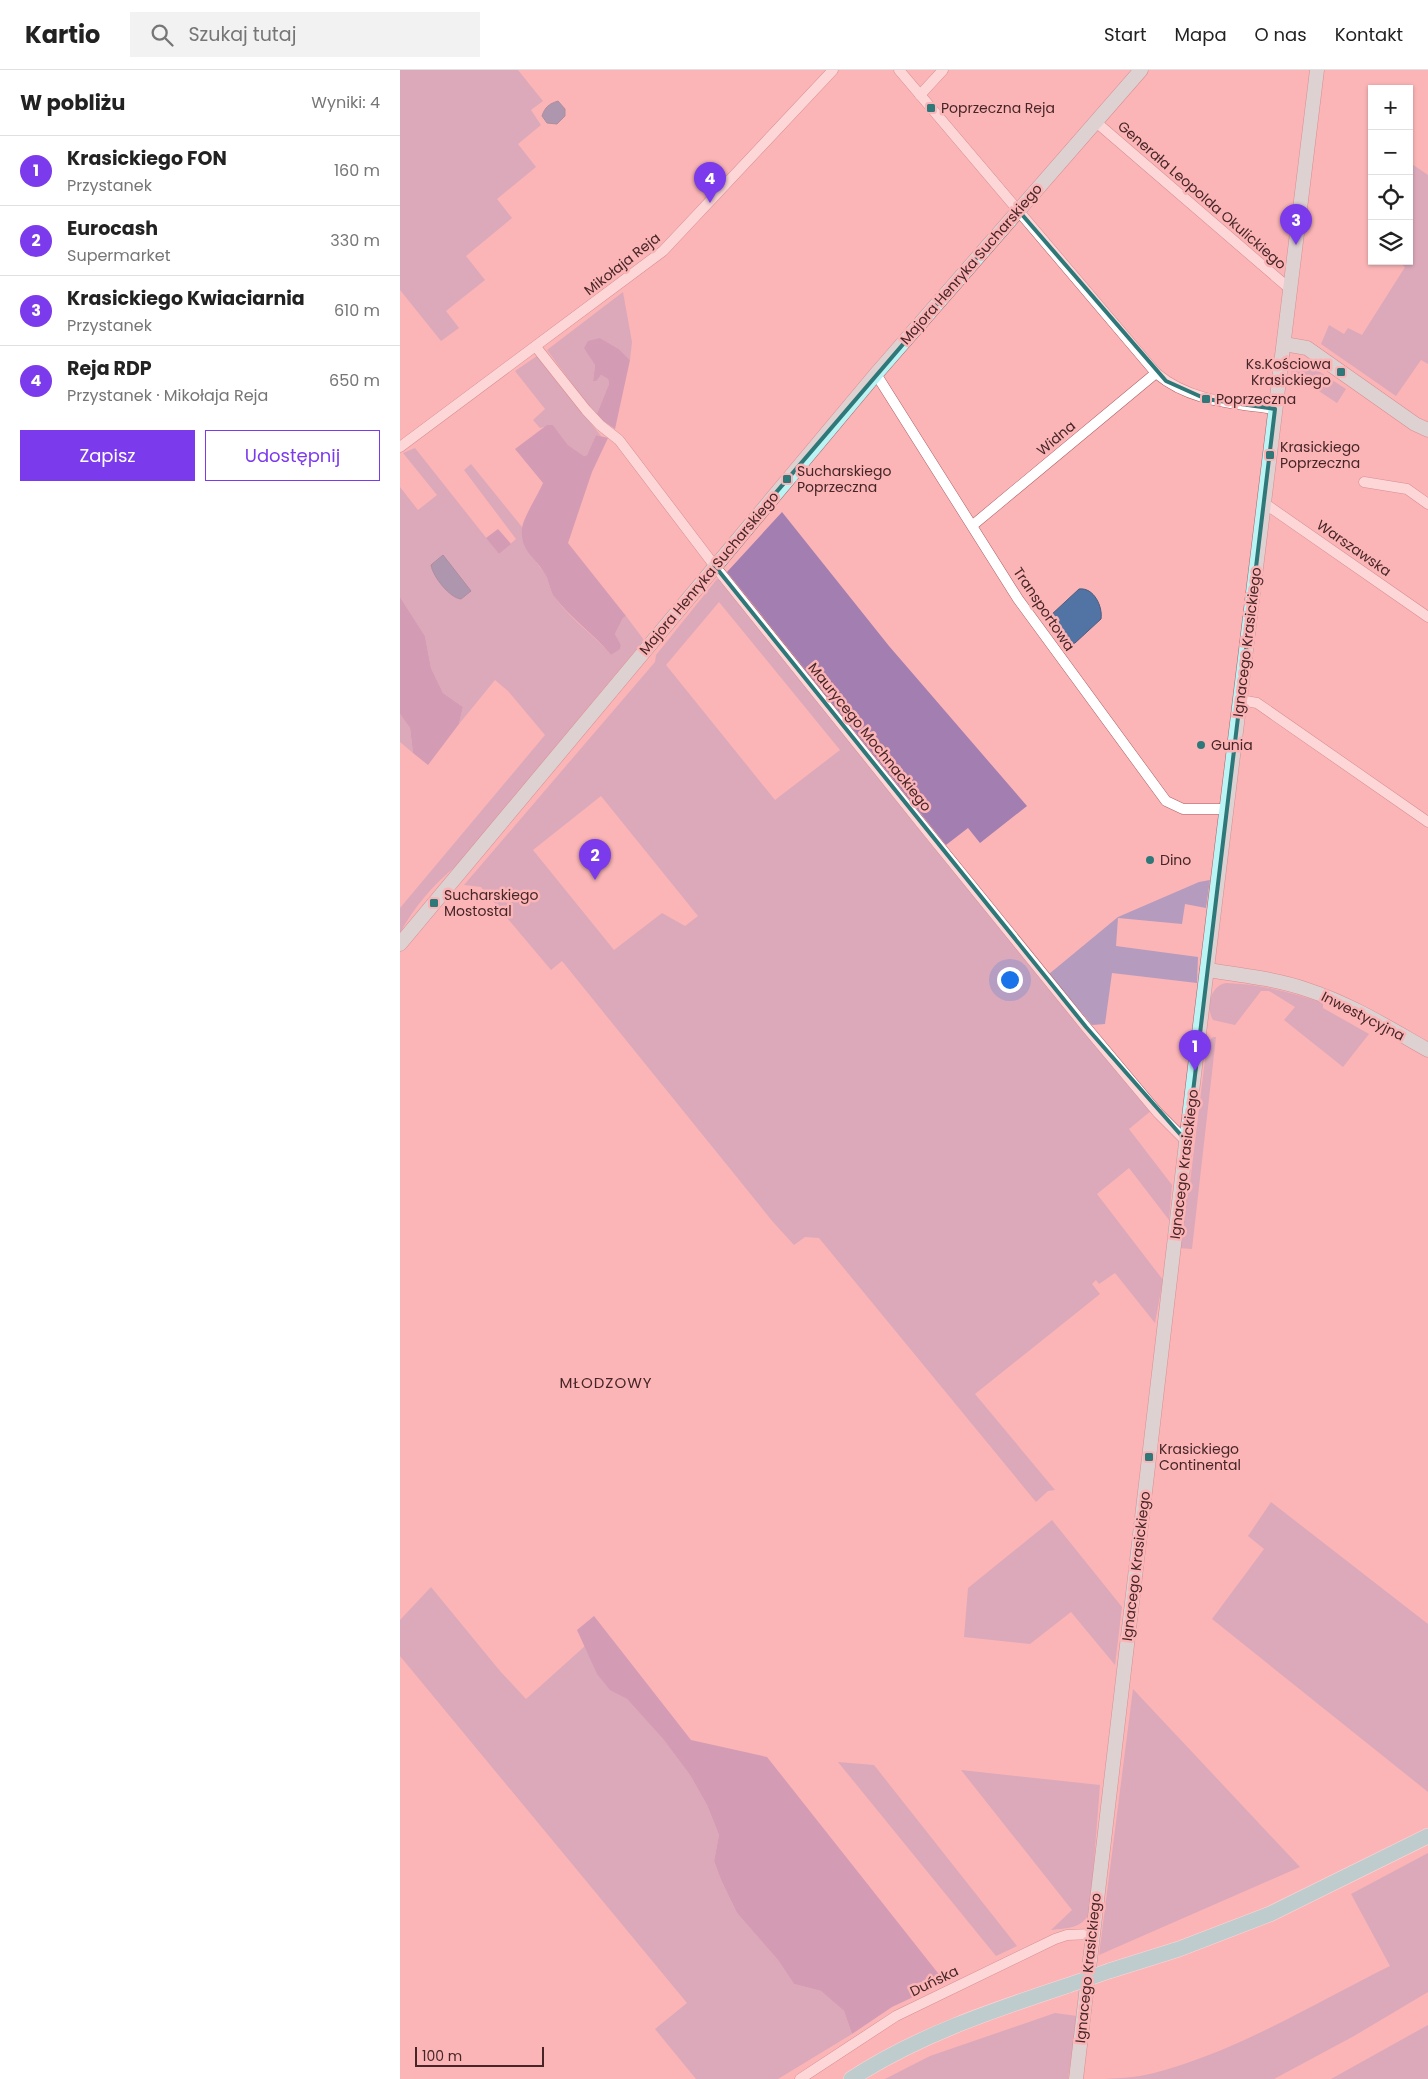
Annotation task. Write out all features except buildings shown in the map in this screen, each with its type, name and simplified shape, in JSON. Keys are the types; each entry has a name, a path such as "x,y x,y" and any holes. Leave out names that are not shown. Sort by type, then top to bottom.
{"main road":[{"path":"851,2079 913,2044 953,2026 1109,1971 1179,1949 1270,1914 1428,1836"}],"street":[{"name":"Mikołaja Reja","path":"400,447 663,251 833,70"},
{"path":"899,70 1156,374 1174,387 1206,399 1275,409"},
{"path":"920,95 943,70"},
{"name":"Majora Henryka Sucharskiego","path":"400,944 714,565 876,374 1141,70"},
{"name":"Ignacego Krasickiego","path":"1076,2079 1207,970 1317,70"},
{"name":"Generała Leopolda Okulickiego","path":"1096,122 1290,289"},
{"path":"1284,344 1307,348 1414,424 1428,430"},
{"name":"Maurycego Mochnackiego","path":"536,347 586,410 600,425 619,440 714,565 1086,1027 1158,1113 1187,1142"},
{"name":"Transportowa","path":"876,374 1018,599 1166,800 1183,809 1227,809"},
{"name":"Widna","path":"973,525 1156,374"},
{"path":"1364,482 1407,488 1428,504"},
{"name":"Warszawska","path":"1264,503 1428,617"},
{"path":"1240,700 1257,703 1428,822"},
{"name":"Inwestycyjna","path":"1207,970 1251,976 1307,989 1351,1008 1428,1050"},
{"name":"Duńska","path":"800,2079 886,2022 931,1998 1055,1939 1067,1935 1092,1934"}],"highlighted area":[{"path":"1018,210 1166,381 1206,399 1275,409 1187,1142 1086,1027 714,565"}],"shaded area":[{"path":"400,70 518,70 543,101 531,110 541,125 518,144 536,167 497,199 512,218 466,256 485,280 446,311 459,328 441,341 400,290"},
{"path":"1413,165 1428,175 1428,364 1421,360 1396,396 1321,344 1329,325 1344,334 1348,328 1362,335 1405,267 1403,265 1413,265"},
{"path":"623,292 632,342 630,360 619,349 600,338 588,353 595,365 593,381 601,375 608,379 609,384 596,416 547,350"},
{"path":"600,338 619,349 630,360 615,429 596,416 609,384 608,379 601,375 596,381 593,381 595,365 584,348 588,341"},
{"path":"537,356 601,436 596,435 587,455 584,456 568,445 553,425 540,428 533,420 545,409 515,371"},
{"path":"1303,361 1346,389 1337,403 1299,378 1291,381 1292,364"},
{"path":"547,425 553,425 568,445 584,456 587,455 596,435 608,438 592,472 568,543 626,616 623,618 615,634 621,645 620,649 611,655 553,595 546,576 523,543 523,523 543,483 515,449"},
{"path":"415,448 499,554 516,539 464,470 471,464 522,527 529,550 546,575 552,593 558,602 611,655 620,648 621,645 615,634 623,618 626,616 644,640 456,866 425,897 411,914 400,933 400,908 545,735 508,691 495,680 459,724 463,707 443,693 431,668 425,636 400,597 400,487 418,510 437,495 403,453"},
{"path":"782,512 889,646 1027,806 980,843 968,828 946,845 727,572"},
{"path":"498,529 511,544 499,554 486,538"},
{"path":"717,579 722,581 929,842 1152,1110 1129,1129 1172,1185 1169,1220 1129,1168 1097,1194 1163,1280 1155,1323 1115,1273 1099,1284 1096,1280 1092,1284 1100,1294 975,1394 1055,1490 1048,1491 1036,1502 819,1238 805,1237 794,1245 773,1222 562,961 551,970 481,887 464,885 655,662 656,655","holes":["719,602 840,750 775,800 666,665","601,796 698,916 685,926 662,913 614,950 533,850"]},
{"path":"400,597 425,636 431,668 443,693 463,707 459,724 428,765 413,753 410,728 400,714"},
{"path":"400,714 410,728 413,753 400,742"},
{"path":"1210,880 1206,908 1185,904 1182,924 1118,918 1116,946 1198,957 1197,983 1112,973 1105,1024 1092,1025 1049,974 1118,917 1199,882"},
{"path":"1226,983 1275,989 1323,1003 1323,1008 1369,1034 1343,1067 1284,1020 1295,1007 1269,991 1261,991 1235,1025 1213,1020 1210,1009 1211,997 1217,988"},
{"path":"1213,1037 1216,1037 1192,1249 1179,1248 1185,1200 1189,1191 1207,1043"},
{"path":"1271,1502 1428,1624 1428,1792 1212,1619 1264,1549 1248,1536"},
{"path":"1052,1520 1122,1607 1115,1665 1071,1612 1030,1644 964,1637 968,1588"},
{"path":"431,1587 500,1671 526,1699 585,1646 597,1673 610,1689 627,1699 663,1739 690,1775 707,1805 719,1835 714,1861 737,1913 778,1960 794,1984 821,1991 844,2011 852,2034 778,2079 696,2079 655,2029 687,2003 400,1656 400,1620"},
{"path":"594,1616 691,1740 767,1757 945,1982 892,2007 852,2034 844,2011 821,1991 794,1984 778,1960 737,1913 714,1861 719,1835 707,1805 690,1775 663,1739 627,1699 610,1690 597,1674 577,1630"},
{"path":"1133,1689 1300,1867 1099,1955"},
{"path":"838,1762 874,1765 1017,1946 996,1956"},
{"path":"961,1770 1100,1785 1090,1912 1083,1922 1074,1927 1051,1930 1072,1910"},
{"path":"1428,1853 1428,1992 1354,2036 1274,2079 1105,2079 1154,2073 1215,2053 1245,2040 1390,1966 1351,1894"},
{"path":"1055,2013 1077,2016 1068,2079 885,2079 930,2056"},
{"path":"1428,2025 1428,2079 1331,2079"}],"water":[{"path":"558,101 565,109 565,116 557,124 547,123 542,116 544,110 552,103"},
{"path":"443,555 471,591 461,599 447,591 438,581 432,570 431,565"},
{"path":"1079,589 1084,589 1093,594 1101,609 1101,619 1075,643 1070,644 1058,633 1050,619 1051,615"}],"place":[{"name":"Poprzeczna Reja","path":"931,108"},
{"name":"Reja RDP","path":"710,203"},
{"name":"Krasickiego Kwiaciarnia","path":"1296,245"},
{"name":"Ks.Kościowa Krasickiego","path":"1341,372"},
{"name":"Poprzeczna","path":"1206,399"},
{"name":"Krasickiego Poprzeczna","path":"1270,455"},
{"name":"Sucharskiego Poprzeczna","path":"787,479"},
{"name":"Gunia","path":"1201,745"},
{"name":"Dino","path":"1150,860"},
{"name":"Eurocash","path":"595,880"},
{"name":"Sucharskiego Mostostal","path":"434,903"},
{"name":"Krasickiego FON","path":"1195,1071"},
{"name":"Krasickiego Continental","path":"1149,1457"}],"district":[{"name":"MŁODZOWY","path":"606,1383"}]}
